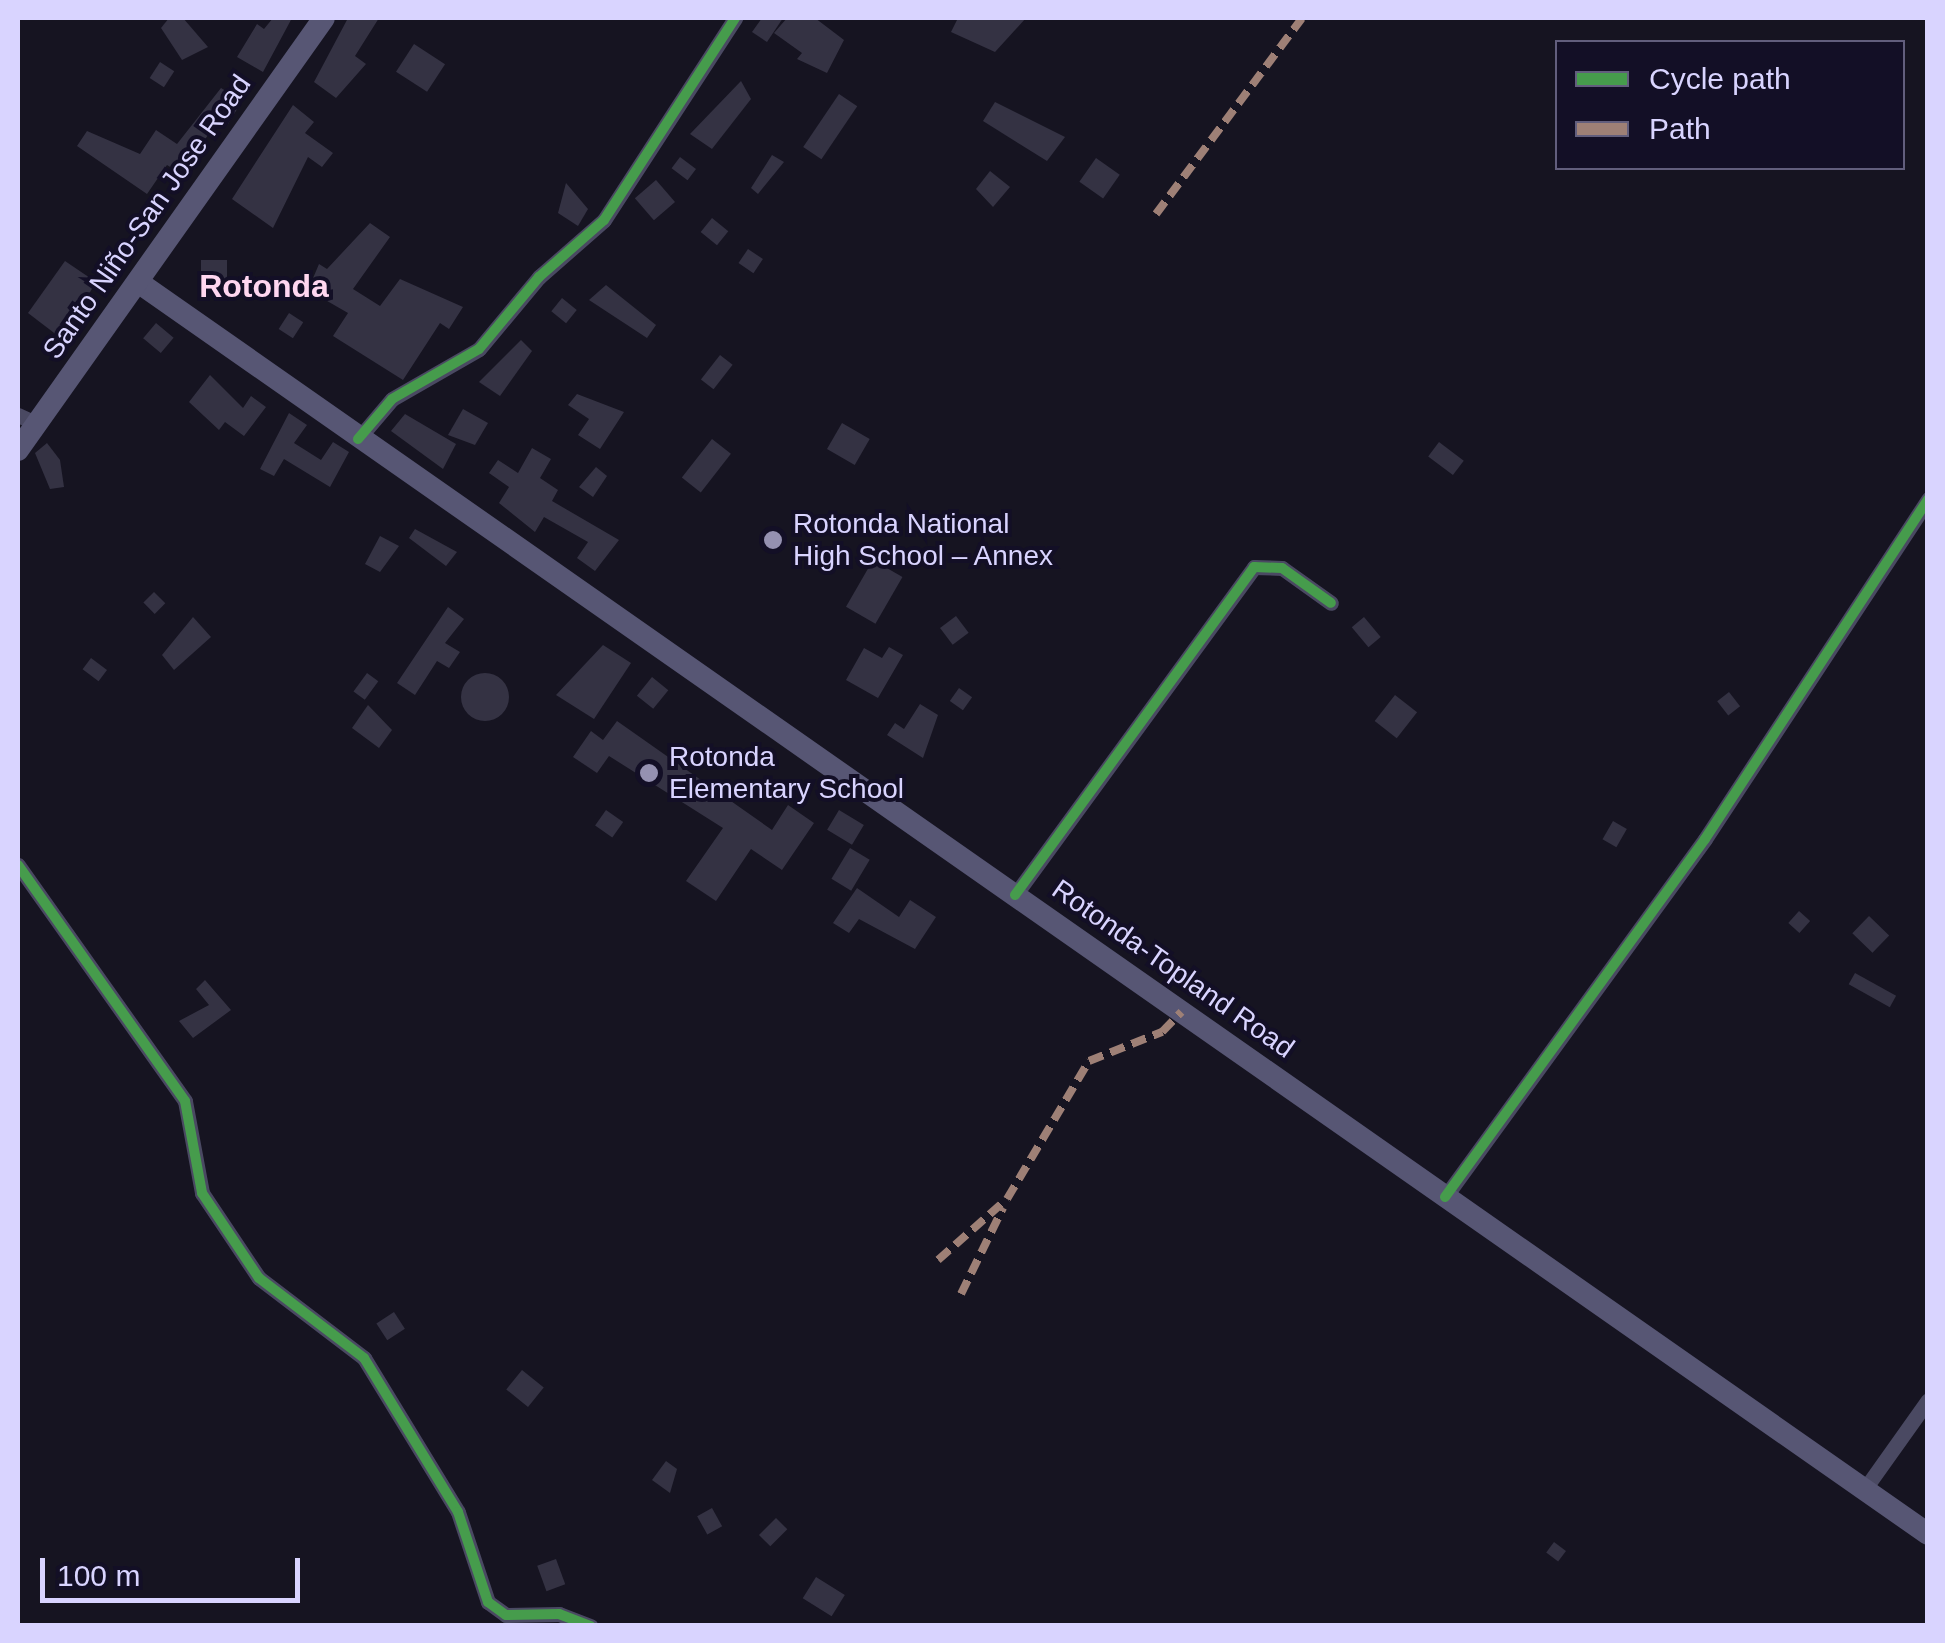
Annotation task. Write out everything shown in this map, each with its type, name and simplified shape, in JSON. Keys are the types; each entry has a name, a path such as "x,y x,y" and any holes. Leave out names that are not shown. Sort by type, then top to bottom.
{"main road":[{"name":"Santo Niño-San Jose Road","path":"18,450 27,420 138,282 324,18"},
{"name":"Rotonda-Topland Road","path":"138,282 1928,1534"}],"street":[{"path":"358,439 392,399 480,349 538,277 604,220 736,18"},
{"path":"1444,1197 1705,839 1928,498"},
{"path":"1015,895 1254,567 1282,568 1332,603"},
{"path":"18,865 185,1101 202,1192 259,1278 364,1358 458,1512 488,1602 506,1615 559,1614 592,1626"},
{"path":"1864,1490 1928,1400"}],"building":[{"path":"169,18 183,18 208,47 182,60 161,28"},
{"path":"273,18 292,18 263,72 237,57 257,24 264,29"},
{"path":"348,18 379,18 355,56 366,64 336,98 314,82"},
{"path":"762,18 783,18 767,42 752,32"},
{"path":"787,18 815,18 844,40 827,73 797,59 802,53 774,33"},
{"path":"958,18 1026,18 995,52 951,32"},
{"path":"414,44 445,64 427,92 396,72"},
{"path":"160,62 174,71 164,87 150,78"},
{"path":"741,81 751,99 712,149 690,134"},
{"path":"221,88 242,101 228,124 220,119 180,173 167,165 147,194 77,146 87,131 140,154 156,130 177,144"},
{"path":"839,94 857,106 821,159 803,147"},
{"path":"995,102 1065,137 1047,161 983,121"},
{"path":"293,105 314,122 305,133 333,153 322,167 308,157 273,228 232,199"},
{"path":"772,155 784,162 758,194 751,188"},
{"path":"680,157 696,169 688,180 672,168"},
{"path":"1096,158 1120,175 1103,198 1079,182"},
{"path":"990,171 1010,187 993,207 976,189"},
{"path":"656,180 675,202 654,220 635,198"},
{"path":"566,183 588,209 578,226 558,213"},
{"path":"712,218 728,231 717,245 701,232"},
{"path":"370,223 390,237 353,289 380,306 400,279 463,307 449,329 440,323 403,380 333,336 348,313 308,290 319,264 327,269"},
{"path":"748,249 763,259 753,273 738,263"},
{"path":"201,260 227,260 227,286 201,286"},
{"path":"65,261 96,282 62,339 28,313"},
{"path":"606,285 656,325 647,338 589,300"},
{"path":"562,298 577,310 566,323 551,311"},
{"path":"289,313 303,322 293,338 279,329"},
{"path":"156,323 174,338 161,353 143,338"},
{"path":"521,340 532,351 500,396 479,382"},
{"path":"720,355 733,365 714,389 701,379"},
{"path":"210,375 243,408 251,396 266,407 244,436 225,422 219,430 189,402"},
{"path":"577,394 624,412 600,449 578,435 589,419 568,405"},
{"path":"463,409 488,423 475,445 448,435"},
{"path":"289,413 307,425 294,443 321,460 333,442 349,452 330,487 284,459 274,476 260,469"},
{"path":"405,414 456,444 443,469 391,431"},
{"path":"842,423 870,439 855,465 827,449"},
{"path":"712,439 731,454 701,492 682,478"},
{"path":"1439,442 1464,461 1453,475 1428,456"},
{"path":"47,443 60,460 64,487 50,489 35,453"},
{"path":"532,448 551,459 540,478 558,490 552,501 619,540 595,571 577,558 588,542 544,517 535,532 499,503 509,487 489,473 498,460 518,473"},
{"path":"596,467 607,476 593,497 579,487"},
{"path":"415,529 457,552 446,566 409,538"},
{"path":"380,536 399,546 380,572 365,564"},
{"path":"873,560 902,577 875,624 846,607"},
{"path":"154,592 165,603 155,614 143,603"},
{"path":"448,607 464,619 445,643 460,652 449,668 437,661 415,695 397,683"},
{"path":"956,616 969,633 953,645 940,628"},
{"path":"193,617 211,637 174,670 162,655"},
{"path":"1364,617 1381,637 1368,647 1352,627"},
{"path":"603,645 631,663 594,719 556,695"},
{"path":"889,647 903,655 878,698 846,680 864,648 882,658"},
{"path":"91,658 107,670 99,681 83,669"},
{"path":"367,673 378,681 365,700 353,692"},
{"path":"485,673 502,680 509,697 502,714 485,721 468,714 461,697 468,680"},
{"path":"652,677 668,690 653,709 637,696"},
{"path":"959,688 972,697 963,710 950,701"},
{"path":"1729,692 1740,706 1728,715 1717,701"},
{"path":"1395,695 1417,712 1397,738 1375,721"},
{"path":"920,704 938,715 923,758 887,735 895,723 904,729"},
{"path":"368,705 392,730 379,748 352,728"},
{"path":"617,721 772,830 788,805 814,823 782,870 751,849 716,901 686,881 723,828 609,756 597,773 573,757 591,731 603,740"},
{"path":"606,810 623,822 612,838 595,826"},
{"path":"839,810 864,825 852,845 827,830"},
{"path":"1613,821 1627,829 1616,847 1602,839"},
{"path":"850,848 870,860 851,891 831,879"},
{"path":"857,888 899,917 910,900 936,917 915,949 859,919 849,933 833,923"},
{"path":"1799,911 1810,921 1799,933 1788,923"},
{"path":"1869,916 1889,935 1872,953 1852,933"},
{"path":"1855,973 1896,996 1890,1007 1849,984"},
{"path":"205,980 231,1010 193,1038 179,1021 209,1005 196,989"},
{"path":"394,1312 405,1329 387,1340 376,1323"},
{"path":"522,1370 544,1388 528,1407 506,1389"},
{"path":"666,1461 677,1469 670,1493 652,1480"},
{"path":"712,1508 722,1526 707,1535 697,1516"},
{"path":"776,1518 787,1529 770,1546 759,1535"},
{"path":"1554,1542 1566,1551 1558,1561 1546,1552"},
{"path":"556,1559 565,1584 546,1591 537,1566"},
{"path":"816,1577 845,1595 832,1616 803,1598"}],"marked path":[{"path":"1156,214 1302,18"},
{"path":"938,1260 1007,1199 1089,1061 1162,1032 1181,1012"},
{"path":"961,1294 1003,1208"}],"cycle path":[{"path":"358,439 392,399 479,349 539,277 604,220 735,18"},
{"path":"1445,1197 1705,839 1928,499"},
{"path":"1015,895 1254,567 1282,568 1331,603"},
{"path":"18,865 185,1101 202,1193 259,1278 364,1358 458,1512 488,1602 506,1615 559,1614 591,1626"}],"place":[{"name":"Rotonda National High School – Annex","path":"773,540"},
{"name":"Rotonda Elementary School","path":"649,773"}],"district":[{"name":"Rotonda","path":"264,286"}]}
